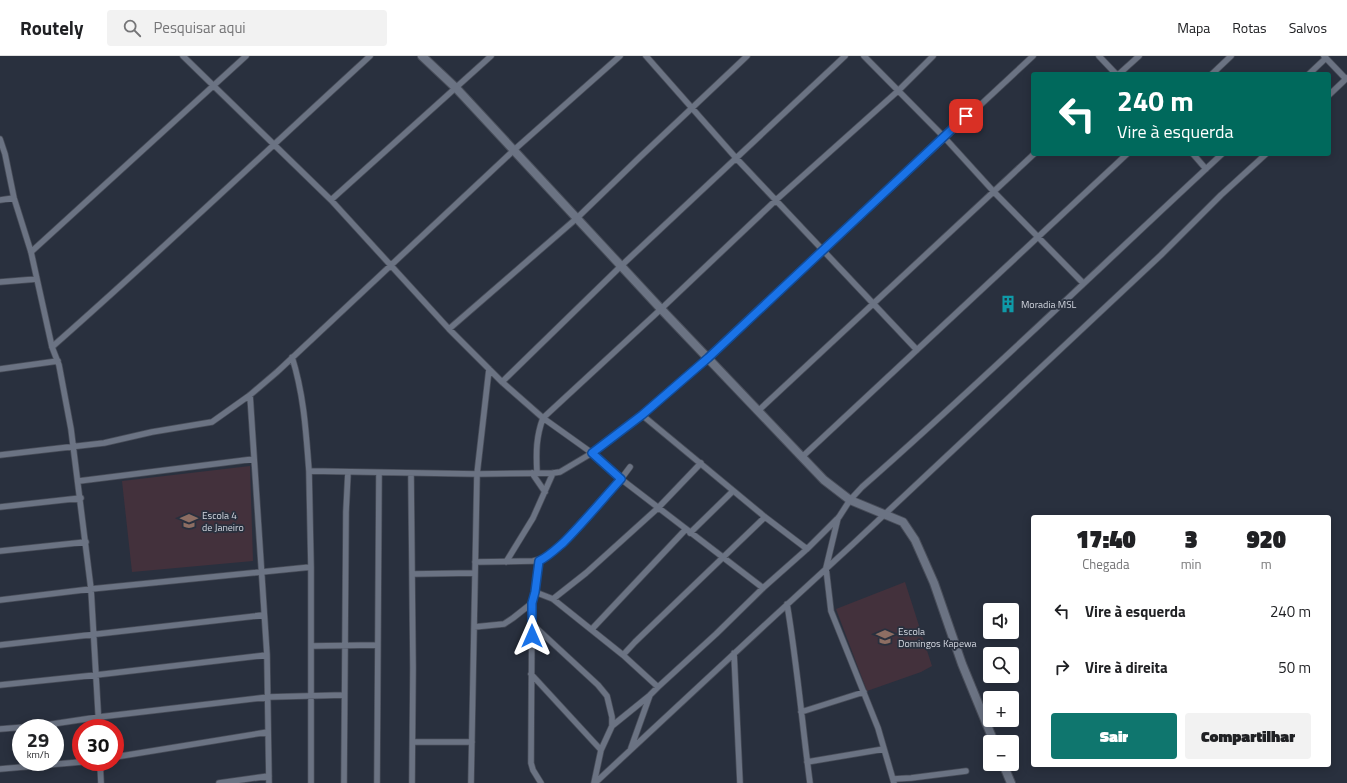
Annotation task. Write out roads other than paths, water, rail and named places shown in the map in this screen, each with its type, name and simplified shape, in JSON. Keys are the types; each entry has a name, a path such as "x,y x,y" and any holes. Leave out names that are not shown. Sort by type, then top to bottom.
{"main road":[{"path":"422,56 456,88 661,310 824,480 850,500 902,522 915,540 934,584 962,664 991,735"},
{"path":"1006,771 1011,783"}],"street":[{"path":"183,56 330,200 449,329 502,382 543,418 592,453 621,479 762,588"},
{"path":"31,252 246,56"},
{"path":"52,347 113,294 370,56"},
{"path":"330,200 491,56"},
{"path":"0,455 74,448 152,432 212,422 250,395 514,150 620,56"},
{"path":"646,56 736,158 917,350"},
{"path":"449,329 577,218 747,56"},
{"path":"502,382 622,266 845,56"},
{"path":"864,56 899,90 994,192 1083,283"},
{"path":"545,492 534,473 538,431 543,418 661,310 776,200 899,90 933,56"},
{"path":"309,471 477,474 553,474 560,472 592,453 642,415 708,358 823,252 944,137 1033,56"},
{"path":"1099,56 1116,72"},
{"path":"1120,72 1139,56"},
{"path":"1214,72 1231,56"},
{"path":"1311,72 1325,57 1347,79 1331,93"},
{"path":"0,139 5,154 14,198 31,252 52,347 58,361 74,448 91,589 99,717"},
{"path":"758,411 1032,156"},
{"path":"802,457 1125,156"},
{"path":"1195,156 1206,169"},
{"path":"612,726 650,696 762,588 807,549 839,517 850,500 862,487 960,400 1220,156"},
{"path":"595,783 885,514 1161,255 1221,195 1264,156"},
{"path":"0,200 14,198"},
{"path":"0,282 37,279"},
{"path":"292,357 299,378 304,411 309,471 311,568 311,783"},
{"path":"0,369 58,361"},
{"path":"471,783 477,474 489,369"},
{"path":"250,395 267,655 269,783"},
{"path":"642,415 733,491 807,549"},
{"path":"79,481 254,459"},
{"path":"554,599 586,574 658,508 701,463"},
{"path":"475,562 539,561 546,558 578,528 630,467"},
{"path":"344,783 344,645 348,472"},
{"path":"377,783 379,473"},
{"path":"411,473 412,783"},
{"path":"506,562 533,518 553,474"},
{"path":"592,629 688,531 733,491"},
{"path":"0,507 81,498"},
{"path":"623,655 766,517"},
{"path":"839,517 826,568 831,611 878,728 894,781 966,771"},
{"path":"0,551 86,542"},
{"path":"539,561 532,603 531,763 533,770 541,783"},
{"path":"0,600 91,589 311,568"},
{"path":"412,574 475,573"},
{"path":"535,592 554,599 623,655 658,687"},
{"path":"474,627 504,624 532,603"},
{"path":"787,604 796,662 810,783"},
{"path":"0,645 264,615"},
{"path":"532,624 598,685 607,696 612,717 612,726 601,750 595,783"},
{"path":"311,646 377,645"},
{"path":"734,653 740,783"},
{"path":"0,685 267,655"},
{"path":"532,674 601,750"},
{"path":"801,712 864,692"},
{"path":"0,730 268,697 344,695"},
{"path":"631,750 650,696"},
{"path":"124,756 268,732"},
{"path":"413,742 472,742"},
{"path":"807,762 884,749"},
{"path":"0,769 72,763"},
{"path":"100,771 101,783"},
{"path":"219,783 269,776"}],"place":[{"name":"Moradia MSL","path":"1008,304"},
{"name":"Escola 4 de Janeiro","path":"189,521"},
{"name":"Escola Domingos Kapewa","path":"885,637"}]}
